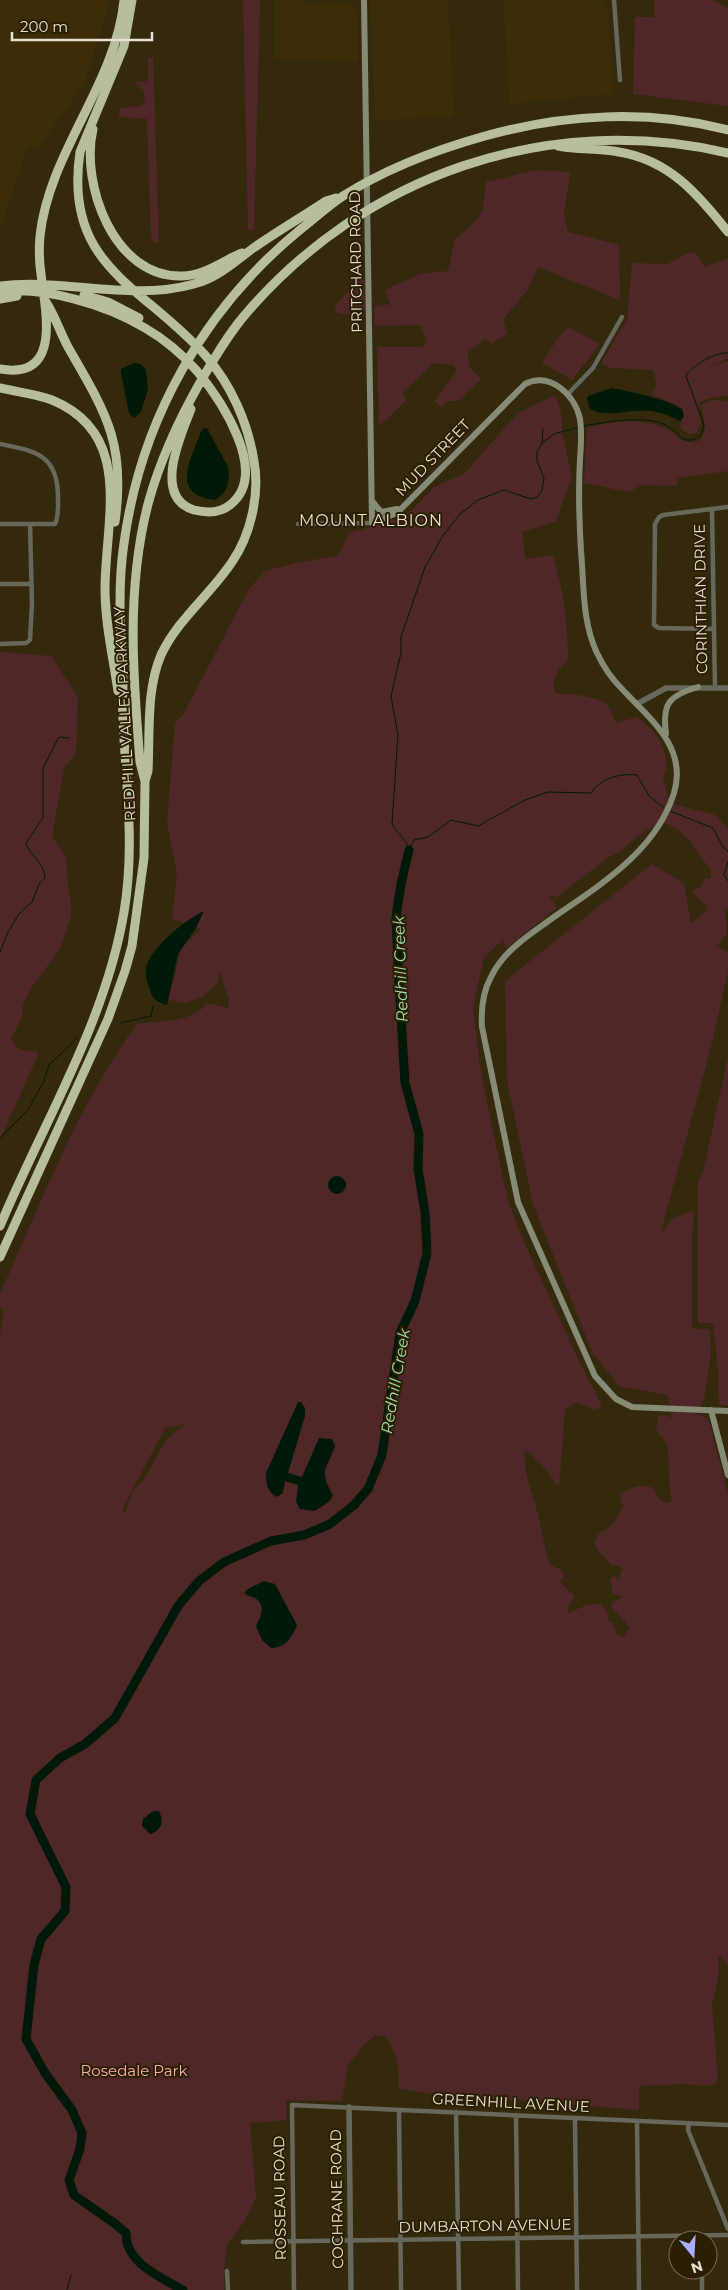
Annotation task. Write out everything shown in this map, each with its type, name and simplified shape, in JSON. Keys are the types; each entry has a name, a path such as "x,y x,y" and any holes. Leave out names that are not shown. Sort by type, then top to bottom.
{"highway":[{"path":"0,369 21,369 39,357 48,334 46,302 41,274 40,236 45,211 56,178 114,46 122,18 124,0"},
{"path":"132,0 124,46 80,152 77,170 78,194 85,224 93,244 105,263 123,283 185,335 206,356 222,377 245,423 254,462 254,501 248,530 242,543 232,562 182,620 160,657 153,686 148,771 145,781"},
{"path":"97,110 90,146 92,186 103,217 119,243 133,257 158,272 180,276 196,274 252,249"},
{"name":"RED HILL VALLEY PARKWAY","path":"0,1226 73,1068 102,997 113,962 124,911 130,846 130,805 123,718 120,624 123,547 143,455 159,414 178,375 202,335 231,298 270,256 343,196 393,168 439,150 499,132 542,122 581,118 648,117 728,130"},
{"name":"RED HILL VALLEY PARKWAY","path":"0,1257 83,1076 117,995 132,946 140,901 145,843 145,781 141,772 132,624 138,555 148,504 172,434 226,340 268,289 298,259 343,225 389,197 420,183 512,152 587,140 648,141 728,153"},
{"path":"552,145 571,149 619,152 634,155 657,164 689,186 728,232"},
{"path":"0,292 40,289 171,289 194,284 218,274 252,249 326,201 343,196"},
{"path":"0,286 15,284 87,302 145,328 177,348 214,389 239,428 254,472"},
{"path":"0,299 40,289"},
{"path":"46,302 60,332 99,400 114,441 119,475 119,494 106,572"},
{"path":"199,385 177,448 172,478 175,492 183,503 193,509 211,512 224,509 234,502 242,490 245,475 243,453 239,441 214,389"},
{"path":"0,388 39,396 61,405 80,418 96,436 105,456 111,485 105,590 109,633 123,718"}],"main road":[{"name":"PRITCHARD ROAD","path":"364,0 368,154 372,523"},
{"name":"MUD STREET","path":"372,523 391,516 407,503 525,384 534,380 549,381 567,395"},
{"path":"567,395 577,411 581,437 577,506 582,574 590,633 605,668 621,689 658,725 667,738"},
{"path":"373,500 379,511 384,513 396,510 407,503"},
{"path":"698,687 680,694 668,702 664,717 667,738 675,761 675,788 658,826 640,851 615,874 527,936 505,955 490,977 482,1011 486,1048 514,1186 529,1229 595,1376 616,1399 632,1407 728,1410"},
{"path":"711,1410 728,1475"}],"street":[{"path":"614,0 620,80"},
{"path":"567,395 593,368 622,317"},
{"path":"0,444 36,454 54,468 58,490 56,522 51,524 0,524"},
{"path":"714,628 659,628 654,625 656,607 656,521 663,516 728,507"},
{"name":"CORINTHIAN DRIVE","path":"712,510 715,688"},
{"name":"MUD STREET","path":"298,524 372,523"},
{"path":"0,644 26,643 30,640 30,524"},
{"path":"0,584 30,584"},
{"path":"637,704 666,688 728,688"},
{"name":"GREENHILL AVENUE","path":"292,2105 728,2125"},
{"name":"ROSSEAU ROAD","path":"292,2105 294,2290"},
{"name":"COCHRANE ROAD","path":"349,2107 351,2290"},
{"path":"399,2110 401,2290"},
{"path":"456,2112 459,2290"},
{"path":"516,2115 518,2290"},
{"path":"575,2118 577,2290"},
{"path":"637,2122 639,2290"},
{"path":"689,2123 688,2130 728,2229"},
{"name":"DUMBARTON AVENUE","path":"243,2242 668,2237"},
{"path":"227,2271 228,2290"}],"shaded area":[{"path":"0,0 109,0 109,3 86,79 70,105 38,147 28,147 0,229"},
{"path":"275,0 303,0 305,3 315,5 316,2 347,3 357,9 358,62 275,59"},
{"path":"370,0 448,0 454,117 375,120"},
{"path":"503,0 604,0 608,11 612,94 510,104"},
{"path":"134,363 141,364 146,369 148,389 141,412 134,418 129,413 121,369"},
{"path":"612,388 665,401 682,409 684,416 680,421 665,414 643,410 603,413 590,409 588,396"},
{"path":"207,428 228,467 229,477 227,486 223,494 215,500 201,496 192,490 188,483 187,473 193,451 202,429"},
{"path":"204,911 196,928 178,954 167,1005 160,1003 153,997 147,980 146,968 149,960 161,943 188,920"},
{"path":"337,1176 343,1179 346,1185 343,1191 337,1194 331,1191 328,1185 331,1179"},
{"path":"298,1402 301,1402 305,1408 305,1416 288,1473 302,1477 319,1438 332,1439 335,1446 325,1470 328,1487 333,1495 330,1501 315,1511 300,1509 296,1502 298,1485 285,1481 283,1493 277,1497 271,1493 267,1484 266,1473"},
{"path":"264,1581 275,1584 297,1625 287,1641 276,1648 271,1648 262,1640 256,1626 261,1615 260,1604 255,1598 244,1593"},
{"path":"153,1811 159,1811 162,1822 157,1830 150,1834 142,1826 143,1819"}],"green space":[{"path":"243,0 260,0 254,230 248,230"},
{"path":"654,0 712,0 728,8 728,106 633,94 635,17 654,17"},
{"path":"148,58 153,58 159,244 153,241 151,236 147,119 119,117 120,108 142,106 145,101 144,91 134,82 148,81"},
{"path":"536,170 570,172 564,214 568,232 619,245 620,300 538,267 528,289 503,320 507,333 491,344 485,339 468,352 469,367 481,379 458,401 448,401 441,407 434,401 457,371 453,365 434,363 403,392 406,401 379,426 377,347 422,347 427,340 420,325 375,326 374,307 390,304 385,290 420,274 448,271 455,239 477,220 483,209 486,182"},
{"path":"695,252 705,267 728,259 728,358 713,366 728,361 728,395 699,402 701,424 696,433 689,434 680,428 684,415 681,407 651,394 657,386 653,370 610,368 601,363 627,319 632,263 668,264 684,255"},
{"path":"364,276 366,308 363,314 356,316 336,312 335,305"},
{"path":"568,327 600,344 572,380 542,363 556,341"},
{"name":"Rosedale Park","path":"554,396 556,397 561,414 563,437 572,476 556,521 522,532 525,559 553,555 560,581 566,620 568,659 558,670 554,682 555,693 597,699 608,706 617,723 636,717 643,722 656,735 665,752 666,770 663,778 668,797 674,804 715,815 728,829 728,909 725,910 727,933 721,942 716,945 728,953 728,971 711,1047 660,1235 673,1218 695,1210 692,1233 692,1328 710,1330 711,1354 704,1400 694,1414 708,1419 728,1493 728,1965 718,1954 718,1978 712,2004 718,2080 714,2085 702,2086 687,2084 639,2086 639,2110 519,2100 457,2099 398,2088 398,2067 395,2054 385,2036 375,2035 363,2046 348,2065 342,2101 286,2100 286,2120 250,2123 256,2198 245,2220 227,2245 224,2290 0,2290 0,1335 4,1311 0,1307 0,1294 62,1155 96,1087 137,1024 184,1018 201,1010 207,1003 228,1008 229,1000 220,972 217,984 202,997 185,1003 169,1000 181,948 201,929 172,919 177,873 167,823 175,723 184,713 249,589 265,571 336,556 349,533 399,519 413,509 434,487 465,473 518,413","holes":["665,823 680,831 686,837 711,870 710,879 703,878 703,885 692,892 707,907 706,912 691,923 684,884 652,864 505,981 507,1081 533,1204 592,1352 619,1386 668,1395 672,1418 666,1415 658,1416 656,1427 668,1449 672,1501 668,1503 660,1500 653,1488 640,1486 628,1490 620,1495 623,1507 615,1522 603,1530 595,1542 598,1550 611,1565 619,1566 623,1569 618,1579 614,1576 610,1579 613,1594 623,1596 612,1603 611,1607 630,1627 623,1637 617,1635 613,1623 608,1621 607,1611 600,1604 587,1605 568,1613 567,1609 575,1596 562,1585 560,1580 564,1578 562,1570 550,1565 528,1478 525,1464 525,1449 543,1466 559,1487 565,1410 576,1402 595,1410 602,1406 523,1240 508,1201 480,1066 473,1007 484,957 504,939 505,949 557,908 549,895 557,897 606,859 622,850 635,838 650,828","185,1424 166,1440 143,1481 133,1491 124,1515 123,1508 165,1428"]},
{"path":"713,400 728,401 728,471 678,478 676,486 642,485 628,492 584,483 587,428 610,423 634,421 656,425 677,435 677,438 688,442 695,442 704,435 705,429 700,405"},
{"path":"0,652 51,656 78,697 76,753 64,768 52,837 66,857 71,916 60,949 31,988 23,1004 22,1017 11,1039 19,1048 37,1051 38,1055 0,1139"},
{"path":"728,1057 728,1405 719,1405 713,1323 698,1323 698,1182 703,1172"}],"waterway":[{"name":"Redhill Creek","path":"583,426 622,420 652,421 665,425 686,440 696,438 701,434 704,425 686,376 693,368 705,360 718,354 728,353"},
{"name":"Redhill Creek","path":"409,850 406,842 392,824 398,735 391,696 401,653 401,637 425,567 442,537 460,514 478,500 504,490 531,499 537,497 542,491 544,478 537,461 537,452 542,443 554,434 579,427"},
{"path":"542,443 543,429"},
{"path":"0,952 8,932 19,914 32,902 39,884 45,878 43,868 26,843 43,818 43,768 59,737 69,738"},
{"path":"409,850 414,840 428,837 451,820 478,826 525,800 548,792 591,793 605,780 624,775 637,775 649,796 664,808"},
{"path":"670,811 713,828 723,847 728,851"},
{"name":"Redhill Creek","path":"183,2290 155,2274 138,2261 127,2243 126,2233 74,2195 69,2180 80,2149 82,2133 72,2110 45,2073 26,2039 34,1965 41,1939 65,1911 66,1887 30,1814 36,1780 60,1758 85,1744 115,1718 178,1606 199,1581 224,1562 271,1541 304,1535 330,1524 354,1505 368,1489 382,1455 400,1333 415,1301 427,1253 425,1212 418,1169 419,1134 405,1083 396,917 409,850"},
{"path":"728,862 724,875 728,881"},
{"path":"121,1023 151,1016 153,1006"},
{"path":"0,1138 28,1110 44,1081 49,1065 78,1037"},
{"path":"67,2290 71,2275"}],"district":[{"name":"MOUNT ALBION","path":"371,520"}]}
